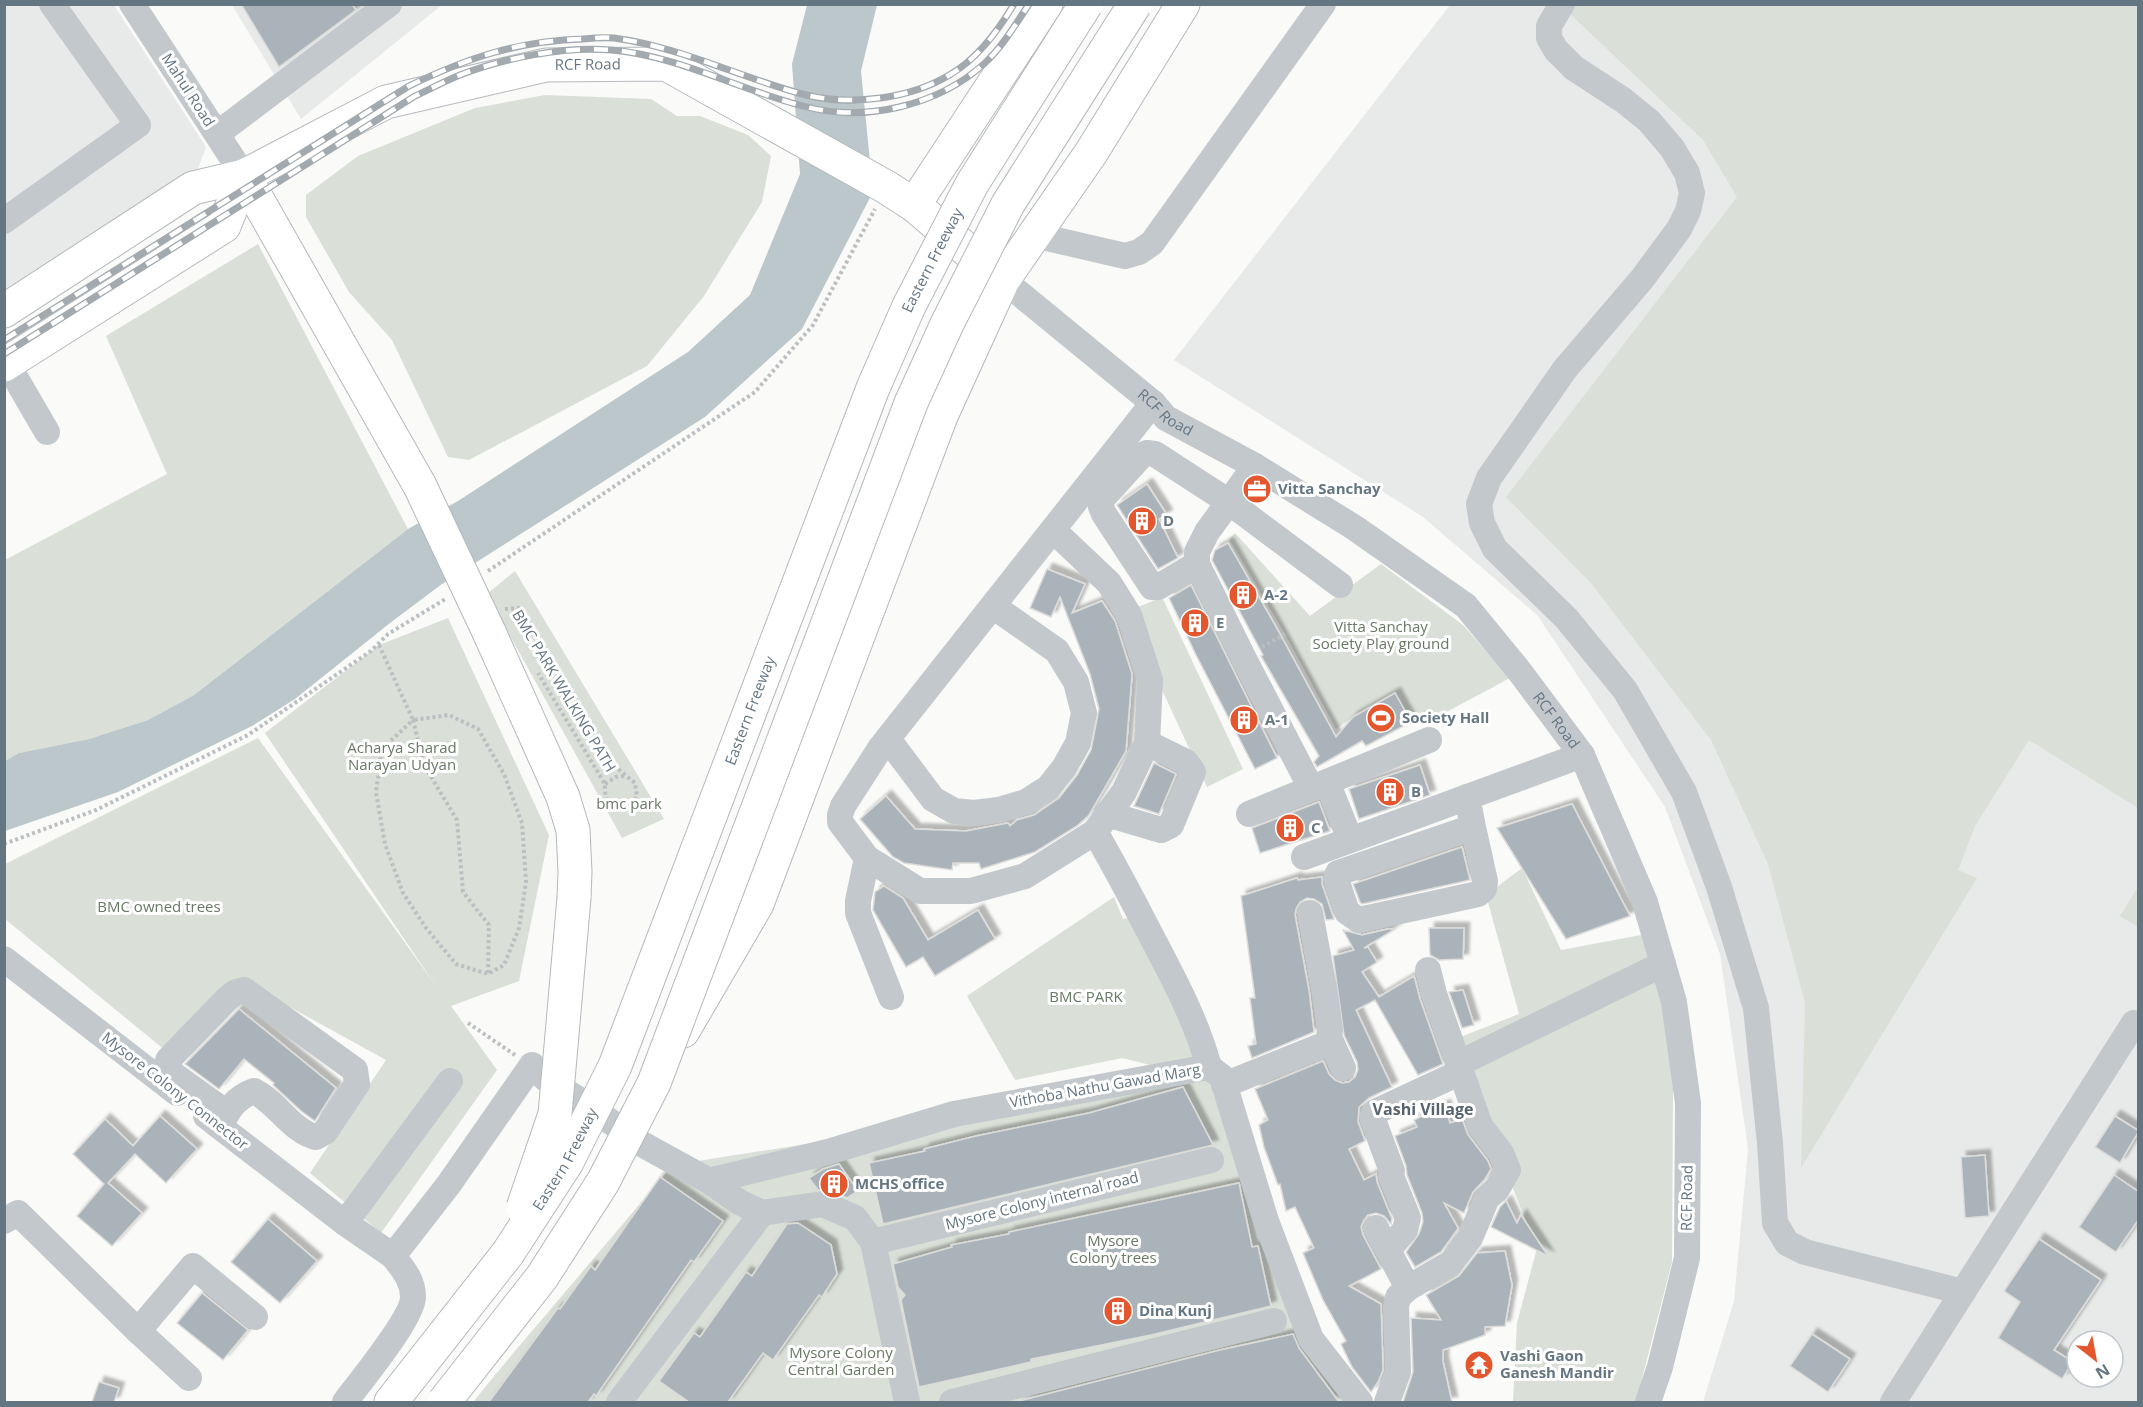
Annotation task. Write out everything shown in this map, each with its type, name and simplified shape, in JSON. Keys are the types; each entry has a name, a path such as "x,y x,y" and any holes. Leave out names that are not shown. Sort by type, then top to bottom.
{"main road":[{"path":"914,205 1046,4"},
{"name":"Eastern Freeway","path":"391,1402 508,1253 567,1162 615,1066 873,388 909,306 972,184 1086,4"},
{"path":"654,1083 911,403 1008,204 1135,4"},
{"path":"444,1402 542,1277 603,1182 654,1083 757,904 941,416 1003,280 1091,153 1183,4"},
{"name":"RCF Road","path":"4,311 193,188 244,176 386,102 546,65 666,64 886,187 914,205 1003,280"},
{"path":"244,176 498,625 563,797 573,830 574,898 555,1114 508,1253"},
{"path":"6,362 224,226 244,176"}],"street":[{"path":"4,221 138,125 52,4"},
{"name":"Mahul Road","path":"132,4 244,176"},
{"path":"217,134 390,4"},
{"path":"1034,235 1125,256 1139,252 1152,243 1323,4"},
{"path":"1562,4 1549,26 1550,38 1556,50 1574,68 1623,100 1649,121 1672,148 1687,173 1692,193 1688,211 1679,230 1642,279 1565,369 1489,478 1479,504 1482,523 1495,549 1566,618 1625,690 1683,792 1719,887 1756,1008 1770,1143 1775,1222 1787,1243 1805,1252 1963,1292"},
{"name":"RCF Road","path":"1003,280 1153,403 1166,418 1255,466 1355,528 1466,606 1520,672 1582,755 1645,902 1674,1002 1688,1103 1687,1258 1660,1367 1648,1402"},
{"path":"6,362 47,432"},
{"path":"1053,530 1109,583 1129,615 1150,680 1148,743 1124,792 1101,823 1025,876 971,891 920,891 867,858 840,822 843,806 888,739 1153,403"},
{"path":"1197,564 1158,587 1152,587 1101,507 1101,500 1146,453 1155,454 1228,502 1340,585"},
{"path":"1255,466 1201,542 1197,552 1197,564 1243,657 1350,839"},
{"path":"888,739 933,798 954,811 974,813 999,810 1026,802 1048,788 1064,768 1078,743 1084,713 1076,682 1057,651 993,606"},
{"path":"1249,814 1429,740"},
{"path":"1101,823 1161,830 1171,825 1193,772 1186,762 1148,743"},
{"path":"1304,856 1582,755"},
{"path":"1467,797 1485,881 1484,889 1478,894 1359,920 1347,912 1336,879 1338,873 1473,827"},
{"path":"1101,823 1118,872 1190,1009 1202,1038 1266,1221 1311,1339 1360,1402"},
{"path":"867,858 858,901 858,913 891,998"},
{"path":"1310,913 1324,988 1330,1030 1328,1035 1343,1068"},
{"name":"Mysore Colony Connector","path":"4,959 223,1119 345,1223 393,1256"},
{"path":"1388,1250 1405,1230 1408,1218 1390,1176 1392,1171 1371,1117 1375,1112 1663,964"},
{"path":"1387,1402 1398,1372 1396,1307 1398,1297 1408,1288 1451,1263 1470,1238 1486,1198 1497,1189 1508,1170 1501,1153 1480,1125 1434,994 1428,970"},
{"path":"244,990 355,1070 357,1084 325,1132 316,1137 305,1134 266,1096 254,1091 240,1096 223,1119 167,1068 168,1060 236,992 244,990"},
{"path":"1893,1402 2134,1023 2139,1026"},
{"name":"Vithoba Nathu Gawad Marg","path":"710,1180 828,1152 954,1113 1217,1076 1331,1042"},
{"path":"345,1402 395,1337 413,1299 410,1279 393,1256 449,1184 532,1065 546,1079 642,1144 710,1180 739,1202 762,1213 823,1204 855,1218 873,1242 907,1402"},
{"path":"345,1223 450,1081"},
{"name":"Mysore Colony internal road","path":"873,1242 1211,1160"},
{"path":"4,1221 18,1213 189,1378"},
{"path":"619,1402 762,1213"},
{"path":"1376,1228 1408,1288"},
{"path":"138,1331 193,1266 255,1317"},
{"path":"952,1402 1274,1321"}],"path":[{"name":"BMC PARK WALKING PATH","path":"498,625 502,610 520,608 618,769 635,783 637,797 630,806 620,808 609,803 604,795 605,784 538,673"},
{"path":"379,645 413,720 424,765 456,819 463,892 489,925 488,974"},
{"path":"449,715 478,729 504,774 522,823 526,882 519,928 504,965 488,974 456,964 426,928 403,892 385,844 376,792 382,749 413,720 449,715"},
{"name":"BMC PARK WALKING PATH","path":"605,784 616,777 625,776"},
{"path":"468,1023 532,1065"}],"shaded area":[{"path":"5,5 114,5 206,147 198,169 5,292"},
{"path":"232,5 442,5 301,119"},
{"path":"807,5 877,5 861,71 873,192 802,329 705,417 442,584 295,699 252,726 118,792 5,831 5,761 19,753 89,739 148,720 194,695 408,529 458,501 688,352 750,295 800,174 792,64"},
{"path":"1450,5 2138,5 2138,1402 1703,1402 1734,1301 1748,1149 1720,954 1665,807 1537,615 1423,517 1174,360"}],"green space":[{"path":"1571,5 2138,5 2138,808 2029,740 1975,826 1958,870 1977,878 1801,1168 1805,1003 1768,864 1711,740 1591,583 1506,497 1737,197 1703,140 1566,10"},
{"path":"545,95 651,99 677,116 700,116 748,135 771,156 762,202 704,296 647,366 469,460 448,457 392,340 349,292 306,217 306,195 358,156 475,108"},
{"path":"258,244 408,529 194,695 148,720 89,739 19,753 5,761 5,560 167,474 106,336"},
{"name":"Vitta Sanchay Society Play ground","path":"1235,533 1310,616 1381,564 1463,625 1510,678 1426,723 1411,722 1395,693 1336,729 1285,634 1229,539"},
{"name":"bmc park","path":"515,571 664,819 622,838 487,594"},
{"path":"1162,597 1243,769 1207,787 1126,612"},
{"name":"BMC owned trees","path":"448,618 549,835 519,981 451,1006 497,1070 381,1233 310,1173 386,1060 239,979 166,1051 5,919 5,864 258,738 436,986 265,733 379,645"},
{"path":"1522,868 1561,950 1641,935 1662,994 1673,1086 1672,1262 1636,1402 1513,1402 1517,1323 1537,1248 1453,1040 1519,1014 1486,895"},
{"path":"2138,887 2138,927 2120,916"},
{"name":"Mysore Colony trees","path":"1114,897 1123,919 1128,918 1213,1079 1311,1339 1366,1402 473,1402 673,1165 1211,1080 1122,1058 1015,1080 967,996"}],"building":[{"path":"241,4 352,4 356,10 279,67"},
{"name":"D","path":"1147,484 1167,515 1159,519 1178,558 1158,569 1117,505"},
{"path":"1228,543 1336,737 1353,717 1395,693 1411,722 1366,746 1362,741 1317,767 1314,762 1319,756 1261,656 1263,655 1212,560 1215,550"},
{"path":"1047,569 1085,584 1072,613 1102,601 1115,621 1132,674 1126,751 1089,815 1077,826 1035,852 981,869 979,863 953,863 952,870 904,863 893,857 860,819 886,796 915,829 966,831 1008,823 1010,826 1017,820 1034,815 1059,798 1077,775 1091,750 1099,709 1090,674 1060,597 1051,617 1030,608"},
{"name":"A-1","path":"1191,585 1277,758 1255,769 1169,598"},
{"path":"1154,763 1176,774 1159,814 1134,806"},
{"name":"B","path":"1420,765 1430,795 1359,819 1349,789"},
{"name":"C","path":"1319,802 1330,831 1260,853 1252,828"},
{"path":"1572,804 1630,916 1566,939 1497,828"},
{"path":"1462,847 1470,880 1362,904 1360,902 1353,884"},
{"path":"1322,877 1322,884 1334,919 1326,920 1322,904 1307,898 1300,902 1295,915 1314,1032 1252,1058 1248,1046 1256,1044 1250,998 1255,998 1241,896 1297,878 1298,880"},
{"path":"884,886 903,898 928,940 978,910 995,939 935,976 923,957 906,967 873,910 875,892"},
{"path":"1429,928 1464,928 1463,959 1439,960 1430,955"},
{"path":"1395,929 1364,948 1368,947 1377,962 1362,972 1379,997 1414,976 1443,1064 1418,1075 1375,1000 1356,1010 1392,1087 1369,1098 1359,1107 1358,1122 1365,1141 1349,1149 1364,1180 1376,1174 1392,1219 1391,1224 1384,1216 1376,1213 1368,1215 1364,1220 1361,1227 1363,1235 1381,1269 1349,1286 1381,1304 1383,1370 1371,1392 1352,1367 1341,1344 1346,1341 1323,1300 1303,1253 1314,1248 1295,1207 1286,1211 1280,1184 1278,1185 1264,1147 1259,1125 1268,1120 1255,1089 1323,1061 1329,1074 1335,1080 1342,1083 1349,1082 1355,1077 1358,1070 1357,1062 1344,1035 1333,956 1354,950 1343,930 1362,935"},
{"path":"1463,990 1474,1025 1462,1028 1449,992"},
{"path":"239,1009 336,1088 315,1121 244,1059 219,1089 185,1064"},
{"path":"1183,1087 1213,1145 883,1224 869,1163 925,1151 924,1149 976,1136 1089,1113"},
{"path":"1445,1105 1450,1123 1462,1119 1468,1135 1488,1161 1491,1169 1473,1192 1464,1213 1444,1203 1458,1228 1441,1252 1415,1267 1406,1252 1419,1234 1423,1222 1422,1213 1395,1136 1417,1127 1414,1120"},
{"path":"160,1116 197,1149 166,1183 135,1154 108,1183 142,1213 112,1246 77,1216 104,1184 73,1154 105,1119 133,1146"},
{"path":"2115,1116 2139,1131 2120,1163 2095,1147"},
{"path":"1985,1155 1989,1216 1965,1218 1961,1157"},
{"name":"MCHS office","path":"839,1164 858,1191 847,1198 829,1190 818,1190 809,1178 823,1169"},
{"path":"2114,1175 2139,1192 2139,1219 2116,1252 2079,1227"},
{"path":"660,1177 723,1221 694,1262 691,1260 596,1396 594,1394 588,1402 489,1402 591,1266 595,1270"},
{"path":"1239,1183 1252,1247 1258,1246 1271,1306 1151,1335 1031,1359 1031,1362 919,1387 901,1300 905,1295 898,1287 893,1264 952,1247 951,1245"},
{"path":"1506,1201 1517,1223 1521,1215 1548,1256 1491,1227 1500,1207"},
{"path":"268,1219 317,1261 280,1303 231,1262"},
{"path":"798,1223 831,1245 837,1274 822,1297 819,1295 773,1360 763,1353 728,1402 689,1402 659,1381 694,1333 700,1337 746,1272 752,1276 787,1224"},
{"path":"2039,1239 2101,1280 2068,1329 2065,1329 2065,1334 2054,1350 2065,1357 2065,1374 2062,1379 1998,1338 2020,1302 2004,1291"},
{"path":"1505,1251 1512,1285 1505,1326 1485,1327 1485,1335 1443,1350 1443,1362 1452,1402 1403,1402 1413,1372 1411,1318 1441,1320 1426,1295 1459,1276 1477,1253"},
{"path":"202,1293 248,1330 223,1360 177,1323"},
{"path":"1293,1334 1299,1348 1339,1402 1019,1402 1220,1350"},
{"path":"1812,1334 1850,1359 1828,1392 1790,1366"},
{"path":"99,1382 119,1388 114,1402 92,1402"}],"railway":[{"path":"4,340 409,86 472,59 536,43 614,38 663,48 806,95 861,100 899,95 918,89 935,83 961,68 987,43 1014,4"},
{"path":"4,354 415,96 454,77 477,69 554,52 611,50 660,59 803,106 826,111 875,111 923,100 966,78 997,50 1029,4"}],"place":[{"name":"Vitta Sanchay","path":"1257,489"},
{"name":"D","path":"1142,521"},
{"name":"A-2","path":"1243,595"},
{"name":"E","path":"1195,623"},
{"name":"Society Hall","path":"1381,718"},
{"name":"A-1","path":"1244,720"},
{"name":"B","path":"1390,792"},
{"name":"C","path":"1290,828"},
{"name":"MCHS office","path":"834,1184"},
{"name":"Dina Kunj","path":"1118,1311"},
{"name":"Vashi Gaon Ganesh Mandir","path":"1479,1365"}],"district":[{"name":"Vashi Village","path":"1423,1109"}],"park label":[{"name":"Acharya Sharad Narayan Udyan","path":"402,756"},
{"name":"BMC PARK","path":"1086,997"},
{"name":"Mysore Colony Central Garden","path":"841,1362"}]}
